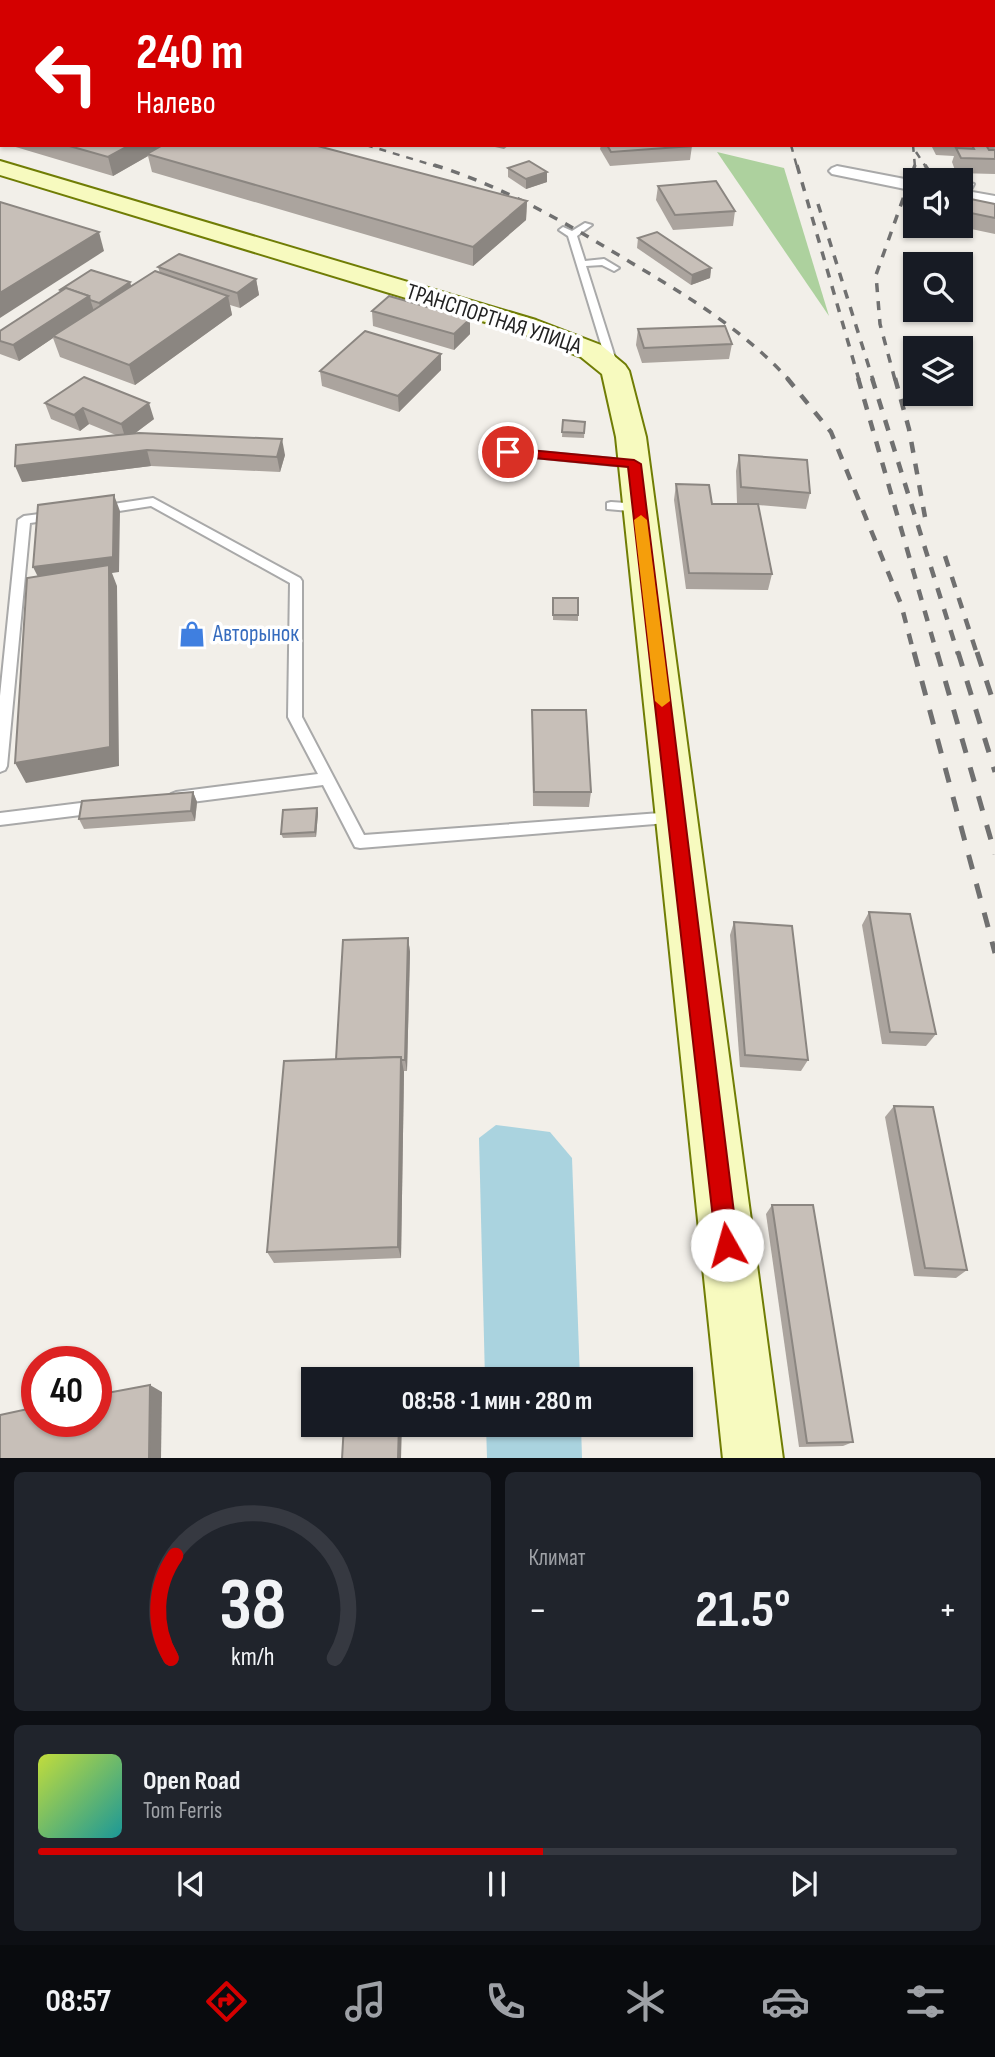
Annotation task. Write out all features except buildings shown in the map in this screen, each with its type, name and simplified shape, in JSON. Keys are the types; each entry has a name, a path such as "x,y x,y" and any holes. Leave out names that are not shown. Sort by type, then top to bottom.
{"street":[{"name":"ТРАНСПОРТНАЯ УЛИЦА","path":"0,168 527,326 591,351 615,371"},
{"path":"847,173 903,184"},
{"path":"973,194 995,201"},
{"path":"615,371 631,437 634,464 633,508 676,818 753,1458"}],"lane":[{"path":"588,225 568,232 582,264 615,371"},
{"path":"582,264 604,262 614,268"},
{"path":"508,452 634,464"},
{"path":"88,511 153,502 296,580 295,717 360,842 676,818"},
{"path":"0,766 24,520 62,515"},
{"path":"164,799 328,779"},
{"path":"0,819 109,806"}],"green space":[{"path":"717,152 784,168 829,316"}],"water":[{"path":"496,1125 550,1132 572,1158 580,1367 485,1367 479,1138"},
{"path":"486,1437 581,1437 582,1458 487,1458"}],"railway":[{"path":"373,147 439,167"},
{"path":"792,147 797,167"},
{"path":"913,147 915,165"},
{"path":"916,152 926,167"},
{"path":"434,165 486,184 582,233 693,301 734,330 789,380"},
{"path":"797,165 859,380"},
{"path":"895,380 880,324 876,275 915,165"},
{"path":"818,204 873,380"},
{"path":"787,378 831,432 901,604 914,654"},
{"path":"858,378 937,654"},
{"path":"872,378 958,654"},
{"path":"895,378 909,429 925,517"},
{"path":"945,556 977,654"},
{"path":"914,652 995,953"},
{"path":"937,652 995,854"},
{"path":"958,652 995,772"},
{"path":"977,652 995,707"}],"slow traffic":[{"path":"641,520 662,701"}],"place":[{"name":"Авторынок","path":"192,634"}],"route":[{"path":"508,452 634,464 727,1245"}]}
